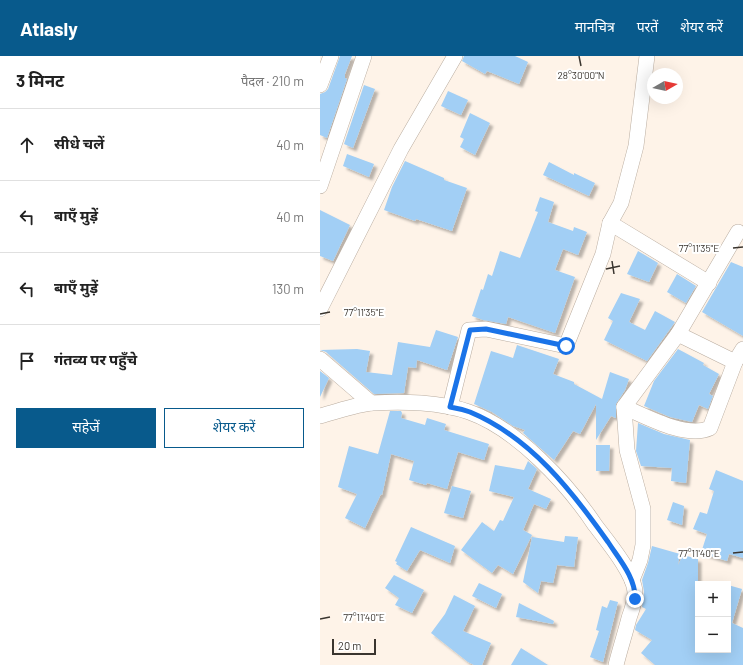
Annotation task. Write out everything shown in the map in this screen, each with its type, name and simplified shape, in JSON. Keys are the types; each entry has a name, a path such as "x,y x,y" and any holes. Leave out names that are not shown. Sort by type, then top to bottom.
{"street":[{"path":"320,85 331,56"},
{"path":"320,186 364,56"},
{"path":"320,309 401,149 455,56"},
{"path":"450,407 470,330 486,329 566,346 603,254 610,223 621,202 636,146 647,56"},
{"path":"610,223 709,283"},
{"path":"632,580 640,560 643,545 644,523 642,504 627,450 624,407 678,334 738,232"},
{"path":"624,407 688,431 706,430 710,428 739,355 678,334"},
{"path":"320,359 371,403"},
{"path":"320,416 371,403 414,403 450,407 468,412 499,427 520,442 553,472 583,507 632,580 635,599 616,665"}],"building":[{"path":"340,56 352,56 345,74 345,78 347,79 327,138 320,135 320,94 328,89"},
{"path":"464,56 515,56 528,62 519,84 487,71 485,74 462,61"},
{"path":"364,85 375,89 353,148 344,144"},
{"path":"448,91 468,100 461,115 441,106"},
{"path":"470,113 490,123 475,155 460,147 464,139 460,137"},
{"path":"347,154 374,164 369,177 343,166"},
{"path":"405,161 444,178 444,180 467,188 452,231 416,219 415,221 384,210 392,187"},
{"path":"549,162 574,175 574,173 595,183 589,196 543,175"},
{"path":"540,197 554,202 548,222 573,231 574,227 587,232 578,255 563,249 555,270 575,277 555,333 508,317 506,324 483,320 472,316 481,289 483,290 488,274 492,276 500,251 520,258 538,212 535,211"},
{"path":"320,210 350,225 333,261 320,256"},
{"path":"638,251 658,263 649,282 627,274"},
{"path":"731,262 743,267 743,336 702,312"},
{"path":"677,274 696,286 686,303 667,292"},
{"path":"621,293 640,299 629,322 645,330 655,311 675,322 647,361 604,340 613,321 608,318"},
{"path":"436,330 458,337 447,370 417,360 416,368 408,367 404,393 374,394 326,352 320,350 357,349 370,351 366,372 392,375 398,342 430,347"},
{"path":"517,345 559,359 553,374 574,382 574,384 602,399 610,372 629,379 625,390 616,404 616,418 611,416 596,440 596,404 580,434 573,431 554,460 523,433 525,430 513,426 492,412 474,404 491,351 513,358"},
{"path":"678,349 704,363 703,365 719,374 709,394 713,396 708,409 699,405 692,422 670,417 644,406 654,381"},
{"path":"320,371 329,378 320,397"},
{"path":"390,411 401,411 401,418 425,425 427,418 446,424 444,430 489,444 484,460 458,452 447,489 427,483 426,485 409,480 414,461 391,454 382,495 381,494 365,528 345,518 357,494 338,487 349,446 378,454"},
{"path":"638,423 664,434 690,440 686,483 671,481 672,468 641,466 636,451"},
{"path":"596,445 610,445 609,471 596,471"},
{"path":"528,461 537,469 528,489 551,499 546,509 534,504 523,530 532,535 513,574 498,565 492,573 461,550 482,522 494,531 500,520 503,521 514,497 489,491 495,465 524,470"},
{"path":"716,470 743,481 743,558 729,554 727,561 701,553 707,534 693,529 700,512 707,514 714,491 709,489"},
{"path":"452,486 471,491 463,518 444,513"},
{"path":"673,502 684,506 682,525 667,520"},
{"path":"411,527 455,546 450,563 420,550 407,571 396,564 397,562 395,561"},
{"path":"565,536 578,537 574,567 557,565 553,583 541,581 538,593 523,582 532,537 564,542"},
{"path":"652,546 680,554 678,565 683,555 698,559 698,581 695,581 695,653 731,653 731,586 742,589 732,623 743,628 743,665 655,665 641,653 652,640 635,630 636,625 646,609 642,607 644,592 642,580"},
{"path":"394,575 424,590 412,613 395,605 399,598 385,588"},
{"path":"479,583 502,594 496,608 472,596"},
{"path":"454,595 475,606 463,631 491,643 482,665 474,665 468,662 431,633 445,614"},
{"path":"610,600 618,602 603,662 590,657 599,631 596,630 602,606 607,608"},
{"path":"519,603 554,621 553,624 516,617"},
{"path":"521,648 548,665 511,665"}],"route":[{"path":"566,346 486,329 470,330 450,407 468,412 499,427 520,442 553,472 583,507 620,560 632,580 635,599"}]}
